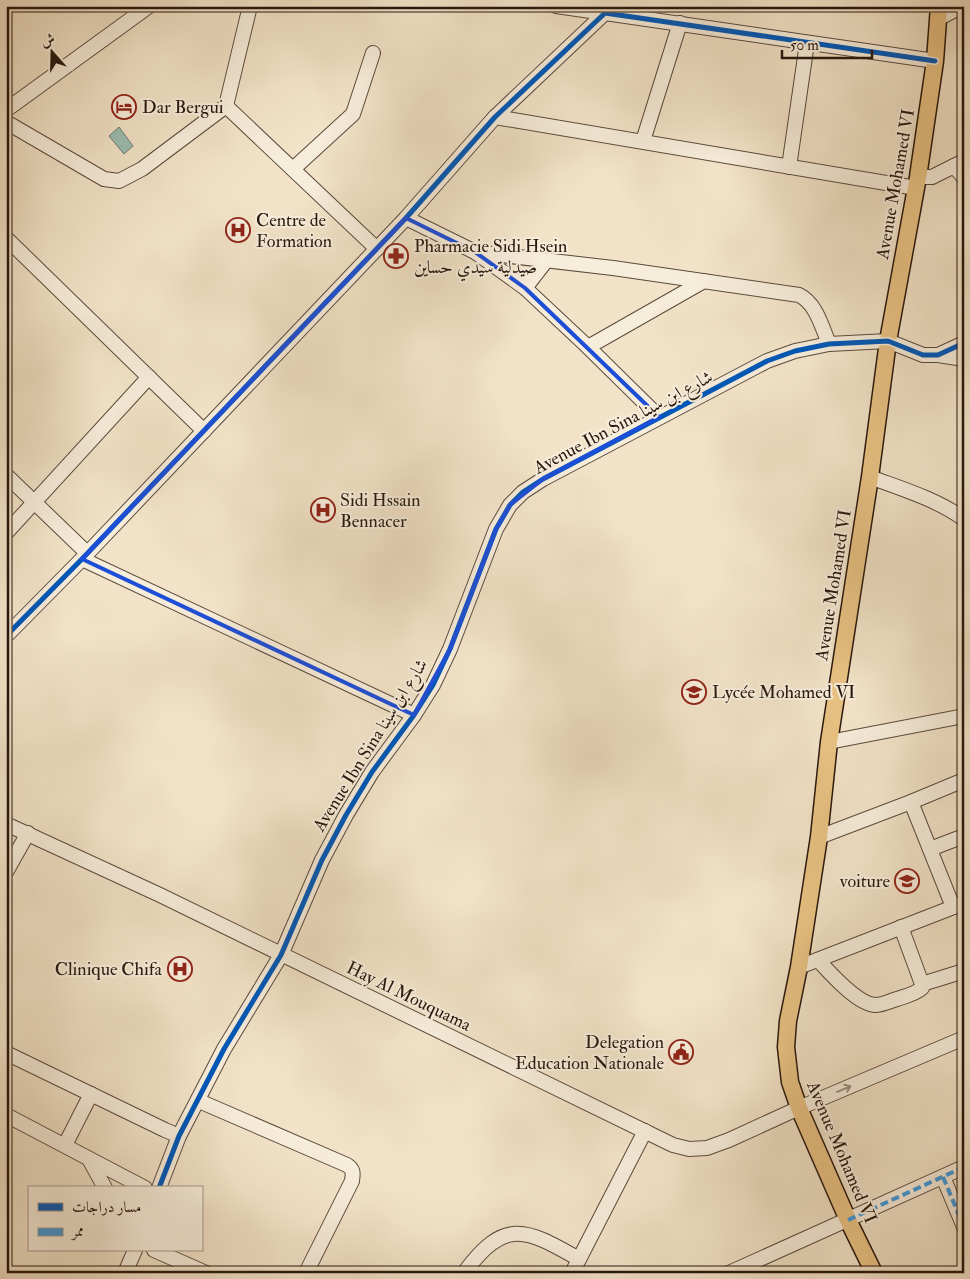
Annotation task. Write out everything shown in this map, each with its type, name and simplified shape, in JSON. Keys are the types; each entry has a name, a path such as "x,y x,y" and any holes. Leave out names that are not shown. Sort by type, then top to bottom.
{"main road":[{"name":"Avenue Mohamed VI","path":"874,1273 848,1220 799,1108 790,1082 786,1047 788,1021 799,967 819,837 829,742 870,477 888,341 917,182 936,61 939,12"}],"street":[{"path":"6,110 149,6"},
{"path":"6,138 12,125 104,179 119,181 142,169 226,106 250,6"},
{"path":"556,6 605,12 626,11 680,23 936,61"},
{"path":"939,12 963,6"},
{"path":"6,636 378,249 495,117 605,12"},
{"path":"643,141 680,23"},
{"path":"789,167 807,42"},
{"path":"293,169 352,114 373,53"},
{"path":"226,106 378,249"},
{"path":"495,117 789,167 917,182 932,177 959,163 964,178"},
{"path":"406,218 475,252 525,288 659,417"},
{"path":"6,238 204,431"},
{"path":"475,252 613,268 799,295 811,304 829,344"},
{"path":"525,288 546,261"},
{"path":"588,347 704,281"},
{"path":"888,341 923,354 964,359"},
{"name":"Avenue Ibn Sina شارع ابن سينا","path":"160,1186 180,1136 224,1050 281,955 322,860 346,814 372,772 414,715 433,685 496,529 510,505 523,492 543,479 767,361 794,351 829,344 888,341"},
{"path":"938,355 964,343"},
{"path":"6,533 149,377"},
{"path":"6,474 35,502 84,556 414,715"},
{"path":"870,477 929,500 964,519"},
{"path":"829,742 964,716"},
{"path":"819,837 964,780"},
{"path":"799,967 958,905 930,850 911,802"},
{"name":"Hay Al Mouquama","path":"6,824 673,1145 690,1149 707,1148 729,1140 964,1038"},
{"path":"6,872 28,833"},
{"path":"930,850 964,836"},
{"path":"818,960 840,984 872,1005 881,1004 916,992 922,988 922,984 901,927"},
{"path":"922,984 964,971"},
{"path":"6,1053 180,1136"},
{"path":"64,1145 90,1094"},
{"path":"199,1101 352,1168 352,1181 306,1273"},
{"path":"6,1116 141,1186"},
{"path":"572,1273 645,1131"},
{"path":"89,1159 104,1186"},
{"path":"729,1273 964,1168"},
{"path":"943,1177 964,1227"},
{"path":"464,1273 475,1258 488,1246 504,1236 519,1232 545,1240 579,1259"},
{"path":"125,1273 134,1252"},
{"path":"159,1252 206,1273"}],"highlighted area":[{"path":"406,218 475,252 525,288 659,417 543,479 510,505 496,529 450,649 414,715 82,559"}],"water":[{"path":"119,127 133,146 124,154 109,136"}],"marked path":[{"path":"848,1220 964,1167"},
{"path":"943,1177 964,1227"}],"cycle path":[{"path":"6,636 82,559 406,218 495,117 605,13 935,61"},
{"path":"160,1186 179,1136 224,1049 281,955 322,860 346,815 372,772 414,715 433,685 450,649 496,529 510,505 523,492 543,479 767,361 795,351 829,344 888,341 923,355 938,355 964,343"}],"place":[{"name":"Dar Bergui","path":"124,107"},
{"name":"Centre de Formation","path":"238,230"},
{"name":"Pharmacie Sidi Hsein صيدلية سيدي حساين","path":"396,256"},
{"name":"Sidi Hssain Bennacer","path":"323,510"},
{"name":"Lycée Mohamed VI","path":"694,692"},
{"name":"voiture","path":"907,881"},
{"name":"Clinique Chifa","path":"180,969"},
{"name":"Delegation Education Nationale","path":"681,1052"}]}
